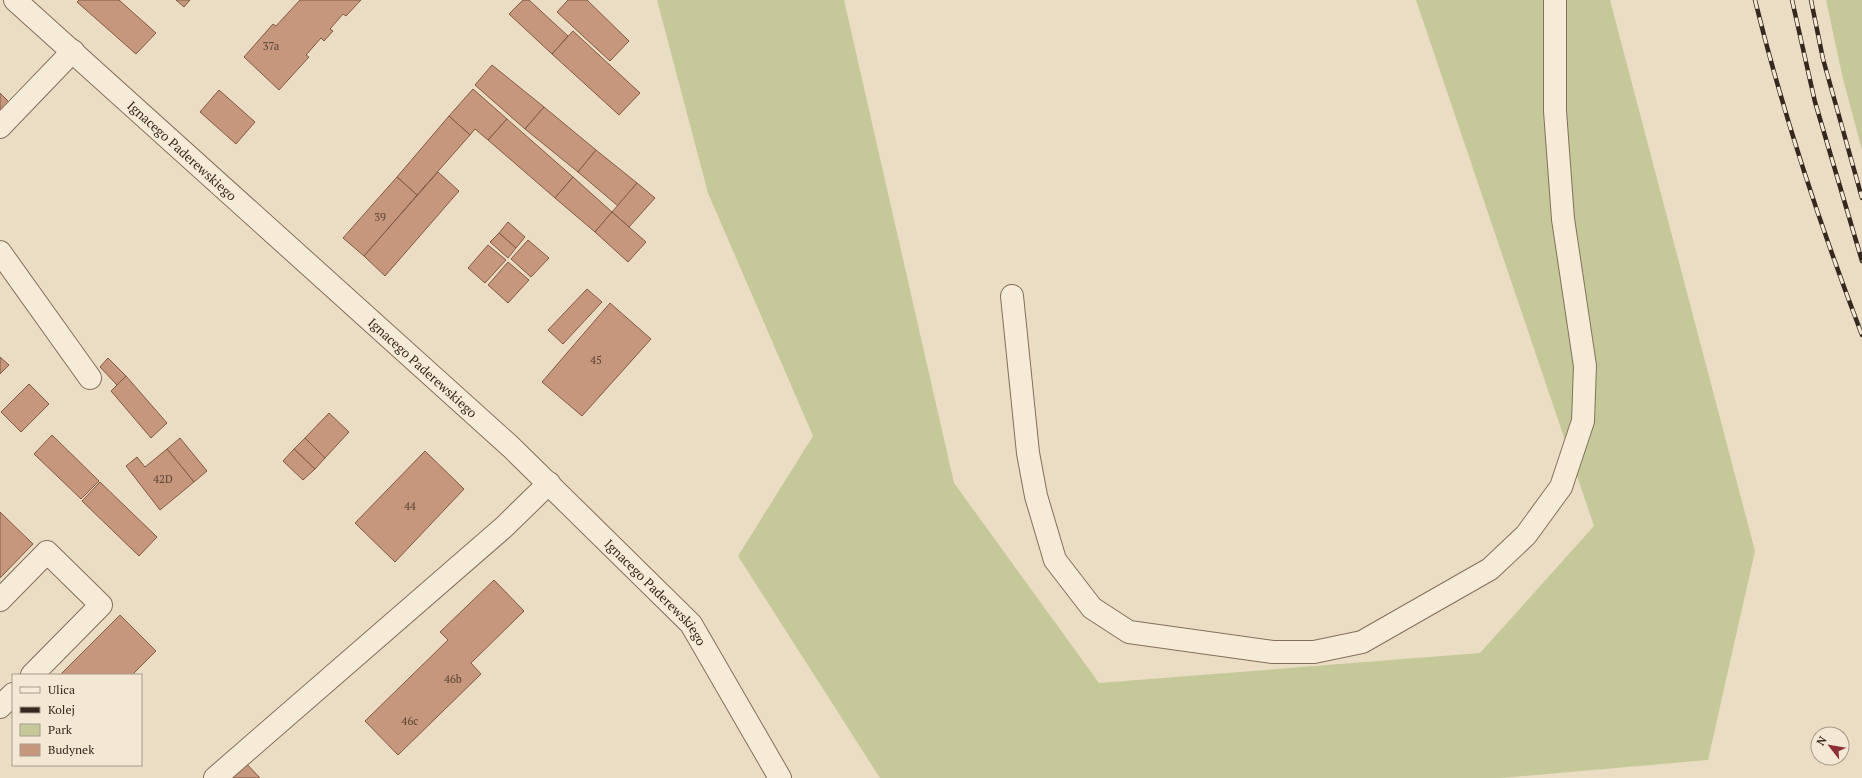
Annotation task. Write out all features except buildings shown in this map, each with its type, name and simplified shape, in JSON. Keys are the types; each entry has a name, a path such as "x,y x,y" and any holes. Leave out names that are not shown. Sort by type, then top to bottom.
{"street":[{"name":"Ignacego Paderewskiego","path":"15,0 549,483 691,624 780,778"},
{"path":"1012,296 1028,453 1036,496 1055,560 1092,608 1130,632 1273,652 1314,652 1362,642 1490,569 1526,535 1561,487 1583,421 1585,366 1563,219 1555,119 1555,0"},
{"path":"0,127 73,51"},
{"path":"0,252 90,378"},
{"path":"215,778 504,527 549,483"},
{"path":"0,600 47,552 101,605 33,674"},
{"path":"0,707 12,695"}],"green space":[{"path":"657,0 844,0 954,483 1099,683 1480,653 1594,526 1416,0 1610,0 1755,551 1708,760 1501,778 880,778 738,556 813,436 708,193"},
{"path":"1826,0 1862,0 1862,150 1843,79"}],"railway":[{"path":"1755,0 1803,169 1862,335"},
{"path":"1792,0 1815,102 1862,261"},
{"path":"1811,0 1823,59 1862,198"}]}
